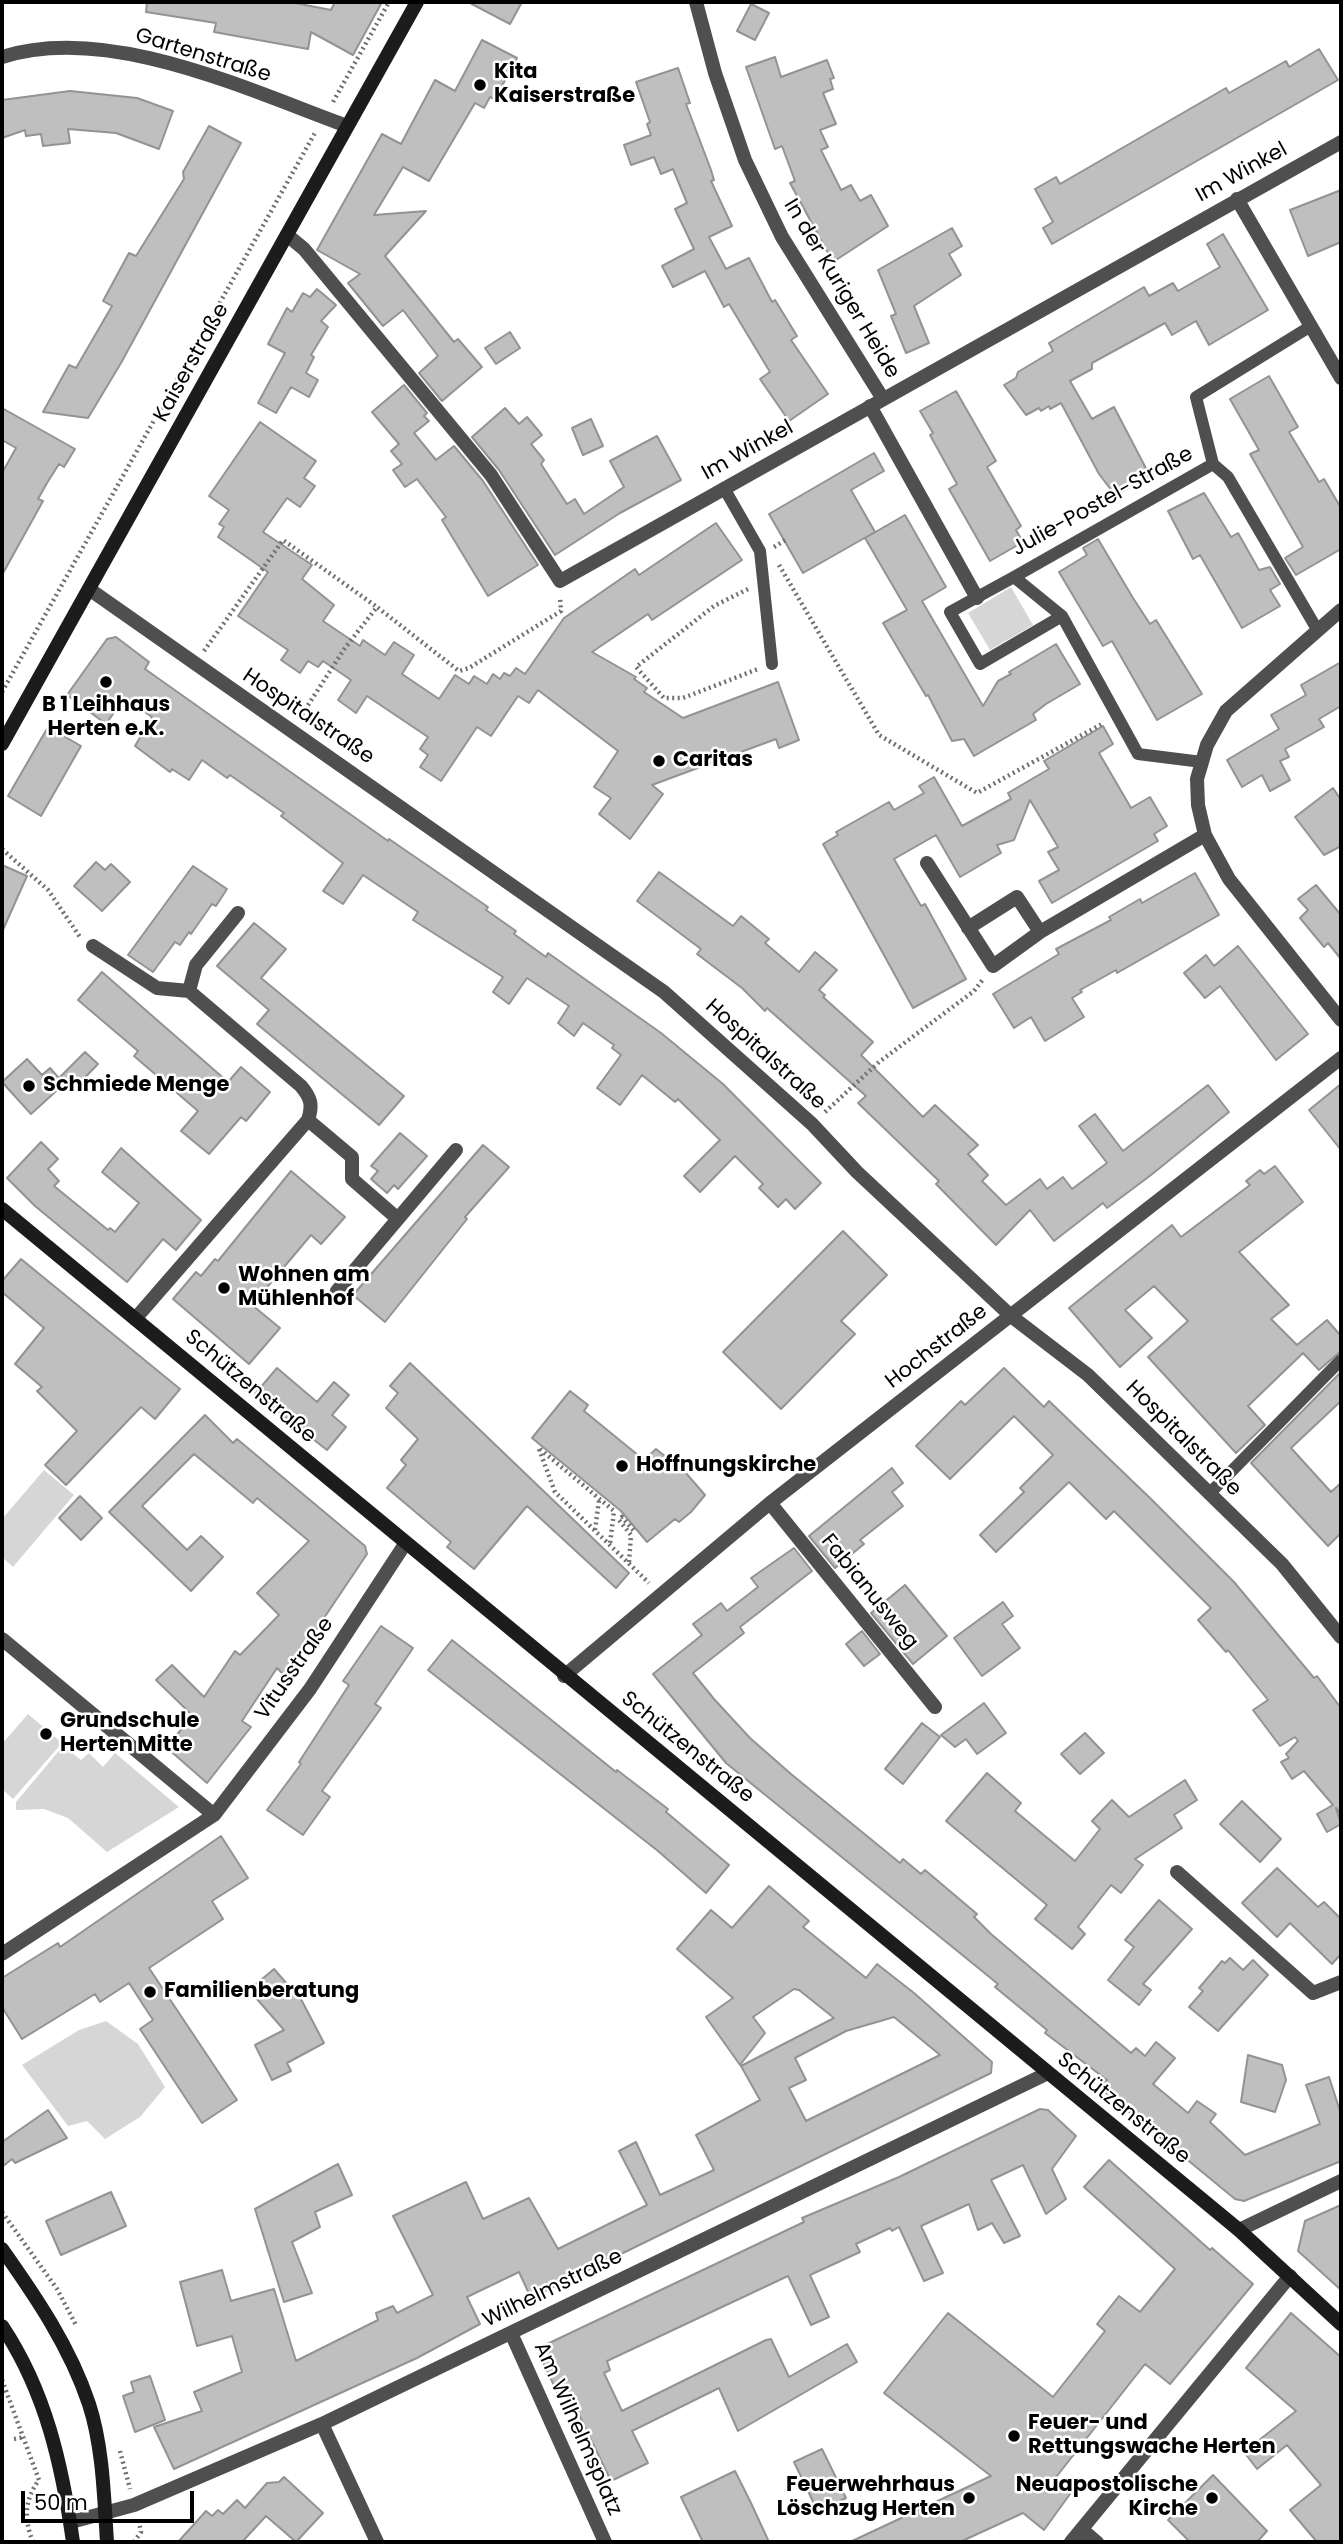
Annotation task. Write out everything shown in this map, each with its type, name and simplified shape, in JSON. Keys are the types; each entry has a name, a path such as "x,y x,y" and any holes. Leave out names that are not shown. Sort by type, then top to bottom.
{"main road":[{"name":"Kaiserstraße","path":"2,744 417,2"},
{"name":"Schützenstraße","path":"2,1209 564,1676 757,1831 1046,2074 1239,2230 1341,2324"},
{"path":"2,2249 47,2313 89,2404 100,2462 107,2542"},
{"path":"2,2326 20,2353 48,2419 63,2472 73,2542"}],"street":[{"name":"In der Kuriger Heide","path":"696,2 715,73 745,160 782,236 877,402"},
{"name":"Gartenstraße","path":"2,57 62,49 132,54 204,74 347,126"},
{"name":"Im Winkel","path":"561,581 1341,142"},
{"path":"1237,199 1341,378"},
{"path":"288,235 304,249 491,475 561,581"},
{"path":"877,402 977,598"},
{"name":"Hospitalstraße","path":"89,590 664,992 811,1124 857,1172 1011,1316 1088,1375 1282,1564 1341,1637"},
{"path":"1341,610 1226,711 1207,746 1197,779 1198,805 1205,835 1229,879 1341,1020"},
{"path":"927,863 993,966 1040,932 1205,835"},
{"path":"968,928 1017,897 1040,932"},
{"path":"189,991 196,965 238,912"},
{"path":"88,943 157,988 189,991 301,1086 309,1096 312,1108 308,1120 135,1319"},
{"name":"Hochstraße","path":"564,1676 770,1503 1341,1058"},
{"path":"308,1120 352,1157 352,1179 398,1219"},
{"path":"337,1291 456,1150"},
{"name":"Fabianusweg","path":"770,1503 935,1707"},
{"name":"Vitusstraße","path":"2,1954 214,1815 310,1689 405,1544"},
{"path":"2,1639 214,1815"},
{"path":"1177,1871 1313,1993 1341,1982"},
{"name":"Wilhelmstraße","path":"71,2522 105,2514 322,2424 1046,2074"},
{"path":"1239,2230 1341,2181"},
{"path":"1071,2542 1082,2536 1290,2276"},
{"name":"Am Wilhelmsplatz","path":"511,2333 606,2542"},
{"path":"322,2424 377,2542"}],"lane":[{"name":"Julie-Postel-Straße","path":"1311,326 1196,397 1213,464 1228,477 1318,631"},
{"name":"Julie-Postel-Straße","path":"1062,615 980,664 950,612 1213,464"},
{"path":"724,488 760,551 772,664"},
{"name":"Julie-Postel-Straße","path":"1014,576 1062,615 1138,754 1202,762"},
{"path":"1209,1494 1341,1360"},
{"path":"1082,2536 1098,2542"}],"path":[{"path":"2,692 389,2"},
{"path":"194,664 283,540 377,607 459,671 470,668 561,611 561,581"},
{"path":"770,549 879,735 976,793 1119,715"},
{"path":"764,580 715,606 636,667 664,698 682,698 772,664"},
{"path":"291,731 345,648 377,607"},
{"path":"2,849 48,890 88,943"},
{"path":"811,1124 879,1062 974,991 993,966"},
{"path":"610,1544 614,1511 539,1449 555,1492 660,1594"},
{"path":"595,1530 600,1499"},
{"path":"629,1563 631,1535 619,1520 622,1517 634,1531 636,1529"},
{"path":"2,2380 39,2480 31,2491 26,2509 27,2527 33,2542"},
{"path":"14,2439 24,2437"}],"shaded area":[{"path":"1011,587 1033,625 990,650 968,613"},
{"path":"44,1470 74,1495 13,1567 2,1557 2,1519"},
{"path":"28,1714 62,1743 13,1799 2,1789 2,1744"},
{"path":"63,1746 81,1760 89,1753 103,1767 115,1753 179,1807 107,1852 68,1818 44,1809 16,1810 16,1802"},
{"path":"106,2021 138,2044 165,2087 140,2117 105,2139 87,2121 68,2126 22,2065 79,2030"}],"building":[{"path":"147,2 290,2 331,10 335,2 382,2 353,55 311,32 308,49 214,32 216,23 146,12"},
{"path":"468,2 522,2 510,24"},
{"path":"751,4 769,13 755,40 737,31"},
{"path":"482,40 517,58 495,99 490,97 484,108 475,103 429,181 403,167 374,215 426,211 385,256 454,342 458,339 482,367 442,401 419,373 438,356 403,310 383,326 348,283 360,274 317,250 382,134 401,144 435,80 455,91"},
{"path":"1319,49 1338,80 1052,244 1043,228 1053,222 1035,189 1056,177 1060,184 1226,88 1229,93 1286,61 1289,67"},
{"path":"775,57 781,77 827,60 834,78 830,79 833,89 823,93 836,124 820,130 828,147 821,150 841,190 851,185 860,201 871,195 888,226 833,262 790,183 795,181 782,146 775,149 746,67"},
{"path":"678,68 690,103 686,104 714,180 711,181 732,226 709,237 726,269 749,258 772,302 775,300 797,336 791,340 828,394 789,421 760,379 770,372 729,304 724,307 705,271 673,287 662,266 694,249 675,209 687,203 673,169 661,174 654,157 631,165 624,145 651,135 647,124 650,122 636,82"},
{"path":"70,91 137,98 173,111 159,149 116,133 68,129 70,143 43,146 41,134 26,136 25,130 2,138 2,100"},
{"path":"209,126 241,143 121,363 88,418 43,412 69,365 76,368 112,306 103,301 129,253 136,256 184,179 183,172"},
{"path":"1341,190 1341,242 1308,256 1290,210"},
{"path":"952,228 962,246 949,254 961,275 914,306 929,343 906,353 891,316 896,314 878,270"},
{"path":"1223,234 1268,310 1209,345 1196,321 1172,335 1165,323 1092,363 1092,369 1070,381 1092,419 1114,407 1150,476 1115,495 1099,474 1061,403 1050,409 1049,406 1041,411 1039,408 1026,415 1004,385 1016,378 1018,372 1053,351 1049,343 1144,287 1149,296 1173,283 1178,291 1220,267 1207,244"},
{"path":"317,289 336,305 321,321 328,327 311,355 314,357 306,373 318,380 309,397 291,387 276,413 258,403 285,353 268,344 287,308 292,312 303,293 310,297"},
{"path":"510,332 520,348 496,364 485,348"},
{"path":"1269,376 1298,427 1289,432 1319,482 1324,479 1341,508 1341,549 1296,575 1285,558 1303,547 1250,454 1259,450 1230,399"},
{"path":"404,385 427,413 424,416 429,421 414,433 436,460 454,446 483,481 538,565 488,596 442,520 446,517 417,479 405,487 393,470 402,464 391,451 399,444 372,412"},
{"path":"956,391 996,461 987,467 1021,526 1016,530 1023,542 990,561 949,489 957,484 920,411"},
{"path":"2,408 75,449 64,467 59,464 47,483 38,499 43,501 2,575 2,473 16,448 2,440"},
{"path":"505,408 519,424 527,417 542,435 531,444 544,460 541,464 567,504 575,499 584,514 624,487 610,461 657,436 681,480 620,513 555,555 499,470 472,437"},
{"path":"591,419 603,446 583,455 572,428"},
{"path":"260,422 316,461 304,478 315,486 300,507 287,498 263,532 312,565 302,579 334,605 323,621 360,646 363,640 385,655 394,642 414,655 402,674 439,699 455,675 469,684 474,676 487,684 493,674 500,679 504,673 510,676 516,668 525,674 564,618 635,569 639,575 716,523 742,560 652,620 648,614 592,652 636,677 634,679 647,688 644,692 683,718 778,682 799,740 779,748 776,739 652,785 663,794 630,839 599,814 611,798 594,787 618,751 538,690 529,703 518,696 491,736 477,727 441,781 420,767 428,755 420,749 428,737 367,696 356,713 338,700 351,680 323,661 318,667 308,661 300,673 281,660 288,650 238,616 268,572 218,537 224,527 219,524 229,510 209,496"},
{"path":"874,453 884,471 851,490 875,532 803,573 769,514"},
{"path":"1204,493 1231,537 1238,533 1259,570 1270,567 1280,584 1270,590 1280,606 1242,628 1200,555 1193,559 1168,511"},
{"path":"905,515 946,587 922,601 983,706 998,681 1056,644 1080,684 1033,714 1036,720 974,756 964,739 952,741 928,695 926,696 883,623 907,610 865,538"},
{"path":"1098,539 1150,624 1156,620 1202,694 1157,720 1112,641 1103,646 1059,572 1087,555 1083,548"},
{"path":"116,637 149,662 145,669 388,841 389,839 488,907 486,910 546,957 548,953 661,1033 723,1084 821,1183 795,1209 786,1199 778,1207 759,1188 763,1184 735,1156 700,1192 684,1176 720,1140 678,1099 675,1102 642,1075 620,1105 597,1088 621,1055 612,1048 614,1045 583,1023 574,1036 558,1023 569,1006 527,978 509,1004 493,992 503,977 413,920 418,912 363,875 343,904 323,891 343,863 281,816 284,813 230,775 227,778 202,760 189,780 172,769 170,772 135,746 152,717 124,698 106,724 67,695 107,639"},
{"path":"1341,662 1341,706 1319,719 1324,727 1285,749 1289,757 1280,761 1290,780 1270,791 1262,775 1242,787 1227,760 1279,729 1271,715 1306,695 1301,685"},
{"path":"1103,726 1113,744 1099,753 1131,808 1150,797 1167,826 1154,834 1158,841 1052,903 1039,881 1059,870 1048,852 1058,847 1030,800 1014,840 997,845 1001,853 960,877 936,835 894,859 921,906 925,904 966,979 913,1008 823,844 838,835 836,832 889,802 894,810 924,793 919,786 934,777 962,826 1011,799 1008,793 1049,769 1044,761"},
{"path":"48,727 81,746 41,816 8,796"},
{"path":"1333,788 1341,800 1341,846 1324,855 1295,817"},
{"path":"96,862 105,870 111,864 130,882 102,911 74,886"},
{"path":"2,865 27,876 2,932"},
{"path":"193,866 227,889 216,906 212,904 191,934 189,932 180,945 175,942 153,972 128,955"},
{"path":"659,872 733,926 741,916 769,939 765,943 799,972 815,952 837,970 819,990 825,995 823,997 873,1042 861,1055 923,1117 935,1105 978,1145 968,1154 988,1175 982,1181 1006,1205 1040,1179 1047,1189 1063,1177 1072,1189 1107,1163 1079,1126 1095,1114 1123,1151 1208,1085 1229,1112 1107,1208 1103,1203 1054,1241 1030,1210 996,1245 936,1184 939,1181 858,1103 866,1096 767,1008 765,1011 742,988 697,954 701,949 637,901"},
{"path":"1195,873 1219,915 1117,973 1116,970 1080,990 1082,992 1072,998 1084,1017 1045,1041 1031,1017 1014,1028 993,994 1059,954 1056,949 1111,920 1109,917 1140,899 1142,903"},
{"path":"1316,885 1341,915 1341,959 1328,943 1324,947 1300,918 1308,910 1298,899"},
{"path":"254,923 286,949 261,978 404,1096 379,1125 257,1024 269,1010 217,966"},
{"path":"1238,946 1308,1034 1276,1060 1220,986 1205,998 1184,973 1206,955 1214,966"},
{"path":"102,972 228,1082 241,1067 270,1092 246,1121 241,1117 209,1154 181,1131 198,1111 134,1056 138,1051 78,1000"},
{"path":"85,1052 98,1064 71,1092 59,1078"},
{"name":"Schmiede Menge","path":"27,1059 42,1075 50,1068 64,1084 31,1114 2,1082"},
{"path":"1341,1084 1341,1150 1309,1110"},
{"path":"400,1133 427,1156 398,1189 394,1185 387,1193 371,1179 378,1171 371,1166"},
{"path":"41,1142 58,1159 48,1169 59,1181 54,1186 108,1230 110,1228 115,1232 139,1203 102,1172 121,1148 201,1220 176,1250 163,1239 127,1282 35,1206 7,1178"},
{"path":"483,1145 509,1167 465,1217 467,1219 385,1322 353,1295"},
{"path":"1275,1166 1303,1202 1239,1252 1289,1305 1271,1319 1297,1345 1327,1320 1341,1336 1341,1351 1319,1370 1303,1353 1248,1406 1265,1425 1236,1453 1148,1357 1188,1321 1154,1286 1125,1310 1152,1338 1120,1367 1069,1308 1172,1225 1181,1237 1250,1185 1246,1181 1260,1170 1264,1174"},
{"name":"Wohnen am Mühlenhof","path":"291,1171 345,1217 321,1244 311,1235 252,1305 280,1328 249,1364 173,1299 196,1272 201,1276 215,1259 218,1261"},
{"path":"843,1231 887,1275 841,1321 855,1334 781,1409 723,1352"},
{"path":"21,1259 180,1389 155,1419 141,1407 66,1485 45,1465 77,1431 37,1391 42,1387 15,1364 44,1328 2,1292 2,1281"},
{"path":"410,1363 629,1573 616,1588 527,1506 474,1569 447,1547 451,1542 387,1488 406,1465 401,1460 418,1439 386,1408 398,1393 390,1386"},
{"path":"277,1368 317,1402 334,1382 349,1395 332,1415 346,1427 327,1450 255,1394"},
{"path":"1004,1368 1044,1407 1049,1401 1234,1582 1314,1678 1317,1676 1341,1708 1341,1814 1336,1808 1341,1824 1327,1832 1317,1814 1333,1805 1304,1771 1292,1779 1281,1762 1289,1758 1286,1754 1298,1741 1295,1737 1280,1746 1253,1710 1268,1700 1228,1650 1226,1652 1198,1620 1211,1608 1114,1511 1106,1519 1069,1482 996,1552 980,1535 1024,1492 1020,1488 1053,1455 1014,1416 950,1479 916,1446 961,1401 965,1405"},
{"path":"1341,1372 1341,1401 1291,1448 1331,1492 1341,1483 1341,1533 1328,1546 1251,1463"},
{"name":"Hoffnungskirche","path":"570,1391 588,1405 584,1411 644,1460 656,1449 685,1472 705,1495 691,1512 679,1522 675,1519 647,1542 621,1511 532,1438"},
{"path":"205,1415 233,1443 237,1439 365,1546 367,1554 285,1676 277,1668 242,1721 251,1727 207,1783 166,1747 193,1716 156,1680 172,1665 204,1697 235,1651 240,1655 279,1615 257,1593 309,1541 257,1498 253,1503 194,1454 142,1506 187,1550 201,1536 223,1557 191,1591 109,1512"},
{"path":"892,1468 903,1483 892,1492 903,1506 860,1540 864,1544 835,1568 809,1536"},
{"path":"80,1496 102,1518 81,1540 59,1518"},
{"path":"794,1548 812,1571 740,1627 744,1633 693,1673 714,1699 750,1738 791,1774 900,1863 903,1859 921,1874 925,1870 977,1914 974,1917 991,1934 1131,2053 1136,2048 1145,2056 1156,2042 1175,2058 1153,2084 1188,2113 1197,2101 1216,2114 1210,2122 1245,2155 1320,2124 1306,2085 1329,2077 1341,2114 1341,2161 1244,2201 1235,2199 1100,2088 1107,2080 1045,2033 1047,2030 995,1987 998,1984 726,1763 653,1674 702,1635 693,1624 721,1603 727,1611 758,1587 751,1578"},
{"path":"905,1585 947,1636 913,1664 871,1613"},
{"path":"1003,1602 1013,1616 1002,1624 1020,1648 982,1676 954,1638"},
{"path":"381,1626 413,1648 375,1704 381,1708 322,1791 330,1797 303,1835 267,1810 301,1764 299,1762 349,1685 343,1681"},
{"path":"862,1631 880,1654 864,1666 846,1644"},
{"path":"452,1640 616,1772 617,1770 668,1809 666,1812 729,1865 706,1893 658,1851 428,1670"},
{"path":"984,1703 1006,1733 977,1754 966,1739 955,1747 941,1735"},
{"path":"922,1723 940,1737 903,1784 885,1769"},
{"path":"1085,1733 1104,1753 1080,1774 1061,1754"},
{"path":"987,1773 1021,1803 1015,1811 1075,1861 1100,1829 1092,1821 1112,1800 1129,1817 1185,1780 1197,1800 1174,1815 1182,1828 1135,1859 1143,1865 1121,1893 1111,1885 1078,1927 1085,1934 1072,1949 1035,1919 1047,1905 946,1821"},
{"path":"1242,1801 1281,1839 1260,1862 1220,1824"},
{"name":"Familienberatung","path":"221,1836 248,1878 212,1901 223,1919 149,1968 237,2100 202,2123 140,2029 153,2020 129,1983 100,2002 95,1994 22,2039 2,2007 2,1978 58,1943 60,1947"},
{"path":"1277,1868 1318,1907 1324,1902 1341,1919 1341,1954 1332,1964 1290,1923 1277,1937 1242,1903"},
{"path":"769,1886 809,1921 803,1927 866,1978 877,1964 914,1993 992,2062 991,2073 531,2298 519,2272 467,2297 480,2324 417,2358 174,2469 154,2427 202,2411 194,2392 242,2372 232,2336 197,2346 180,2282 222,2270 231,2301 274,2289 296,2361 378,2320 376,2313 393,2306 397,2313 433,2295 393,2216 466,2182 483,2219 529,2198 558,2249 647,2205 619,2151 636,2142 660,2195 714,2170 696,2135 760,2100 741,2066 834,2018 799,1990 794,1989 753,2017 765,2033 740,2065 706,2017 733,1998 677,1949 711,1910 732,1928","holes":["894,2017 940,2055 806,2121 789,2088 806,2080 795,2058 846,2031"]},
{"path":"1159,1900 1192,1929 1143,1984 1151,1990 1139,2005 1108,1980 1134,1947 1125,1940"},
{"path":"1230,1958 1243,1970 1253,1960 1268,1975 1218,2031 1189,2007 1203,1991 1199,1988 1222,1961 1225,1963"},
{"path":"274,1969 302,2001 324,2043 287,2063 291,2071 272,2080 255,2045 284,2030 249,1990"},
{"path":"1248,2055 1282,2065 1286,2080 1275,2112 1241,2102"},
{"path":"1040,2109 1048,2110 1076,2136 1052,2169 1066,2199 1046,2214 1023,2165 991,2180 1020,2236 1004,2243 992,2223 978,2230 969,2204 921,2226 943,2273 924,2281 899,2227 892,2231 890,2228 856,2244 860,2252 810,2275 829,2317 811,2325 788,2276 607,2361 610,2370 604,2373 622,2411 766,2340 771,2339 789,2377 847,2344 857,2362 738,2431 719,2388 632,2431 648,2463 611,2481 567,2390 558,2394 540,2356 545,2345 804,2222 802,2218 899,2177"},
{"path":"48,2110 67,2138 15,2163 12,2159 2,2167 2,2142"},
{"path":"1109,2160 1210,2250 1212,2248 1253,2284 1170,2384 1145,2364 1053,2481 1070,2494 1044,2530 1023,2513 960,2542 850,2542 991,2476 884,2393 948,2313 1053,2397 1105,2331 1097,2324 1119,2296 1140,2312 1175,2269 1084,2187"},
{"path":"338,2164 352,2195 315,2212 320,2227 292,2242 312,2293 284,2302 255,2209"},
{"path":"111,2192 126,2226 61,2255 46,2221"},
{"path":"1341,2205 1341,2290 1298,2251 1305,2221"},
{"path":"1291,2313 1341,2357 1341,2542 1317,2542 1290,2510 1321,2485 1287,2445 1257,2469 1244,2452 1296,2411 1246,2368"},
{"path":"150,2376 165,2420 135,2432 123,2396 134,2392 131,2382"},
{"path":"822,2449 846,2498 818,2512 794,2462"},
{"path":"735,2471 769,2542 703,2542 681,2497"},
{"name":"Neuapostolische Kirche","path":"1213,2475 1267,2531 1257,2542 1190,2542 1168,2520"},
{"path":"284,2477 323,2513 296,2542 266,2516 242,2542 178,2542 206,2511 212,2516 218,2510 223,2514 237,2500 245,2508 267,2483 279,2482"}],"place":[{"name":"Kita Kaiserstraße","path":"480,85"},
{"name":"B 1 Leihhaus Herten e.K.","path":"106,682"},
{"name":"Caritas","path":"659,761"},
{"name":"Schmiede Menge","path":"29,1086"},
{"name":"Wohnen am Mühlenhof","path":"224,1288"},
{"name":"Hoffnungskirche","path":"622,1466"},
{"name":"Grundschule Herten Mitte","path":"46,1734"},
{"name":"Familienberatung","path":"150,1992"},
{"name":"Feuer- und Rettungswache Herten","path":"1014,2436"},
{"name":"Feuerwehrhaus Löschzug Herten","path":"969,2498"},
{"name":"Neuapostolische Kirche","path":"1212,2498"}]}
